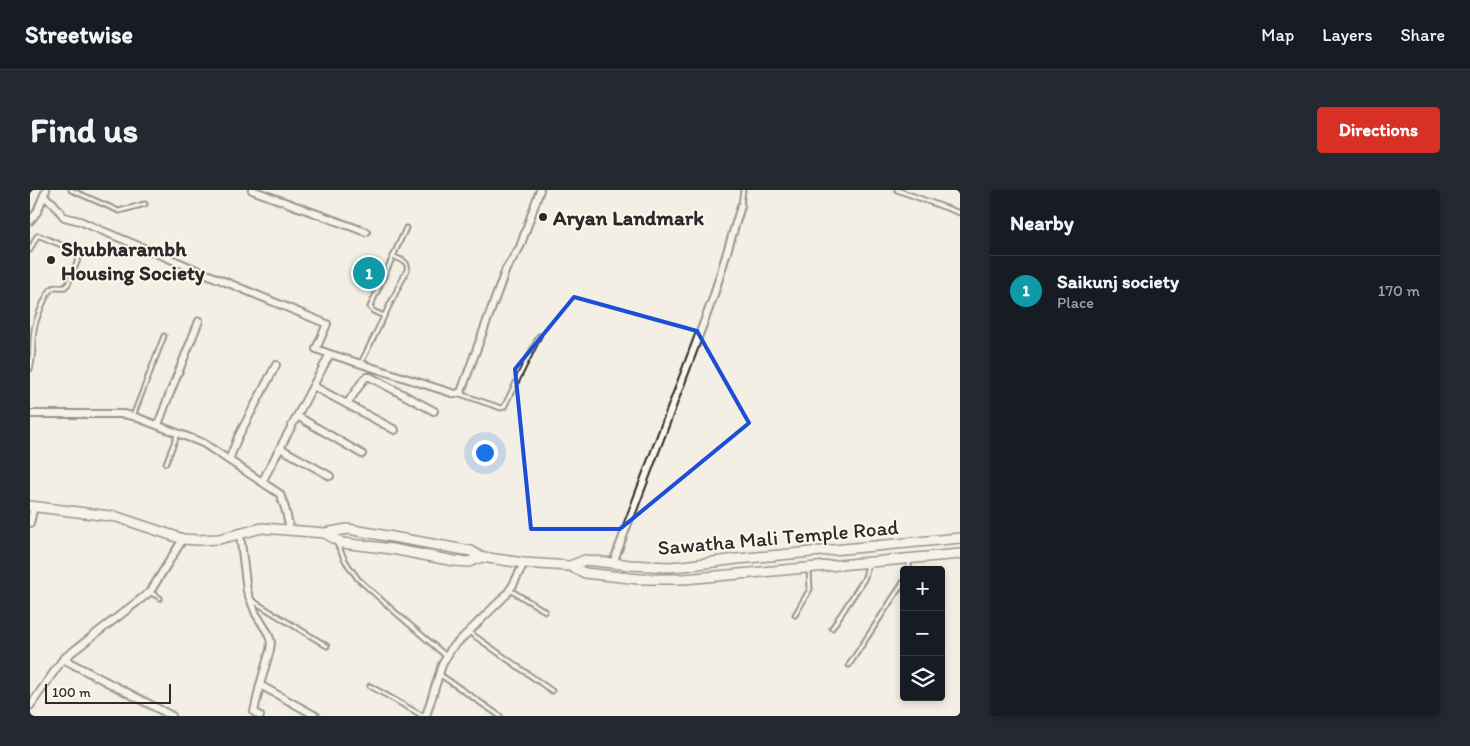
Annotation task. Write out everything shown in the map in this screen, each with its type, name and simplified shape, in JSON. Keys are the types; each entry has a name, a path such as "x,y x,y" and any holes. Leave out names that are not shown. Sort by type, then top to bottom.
{"street":[{"path":"252,190 366,232"},
{"path":"30,221 37,212 45,193 61,215 80,220 107,233 327,324 316,349 455,394 461,392 464,388 506,269 520,247 540,190"},
{"path":"30,206 37,212"},
{"path":"613,563 713,298 741,206"},
{"path":"158,425 199,321"},
{"path":"262,482 330,354"},
{"path":"228,460 276,365"},
{"path":"347,404 364,379 370,376 434,411"},
{"path":"313,386 395,430"},
{"path":"30,414 123,414 158,425 203,443 280,494 290,529"},
{"path":"297,416 362,454"},
{"path":"280,448 330,476"},
{"path":"30,523 32,506"},
{"name":"Sawatha Mali Temple Road","path":"32,506 117,517 183,539 212,539 262,528 325,532 348,529 471,551 481,557 524,563 570,566 585,573 639,579 684,579 960,554"},
{"name":"Sawatha Mali Temple Road","path":"325,532 342,543 392,549 454,561 469,562 481,557"},
{"path":"240,534 250,600 271,642 260,685 256,715"},
{"name":"Sawatha Mali Temple Road","path":"570,566 585,560 659,566 684,566 737,559 960,538"},
{"path":"30,706 63,659 150,592 183,539"},
{"path":"425,716 439,674 450,649 510,590 524,563"},
{"path":"63,659 172,716"},
{"path":"260,685 316,716"}],"lane":[{"path":"71,190 114,210 122,211 145,204"},
{"path":"741,206 743,190"},
{"path":"897,190 960,213"},
{"path":"384,316 373,311 370,307 406,228"},
{"path":"30,250 37,236 40,236 76,251 80,255 68,284 65,287 54,287 49,292 36,321 30,369"},
{"path":"361,363 408,267 406,263 394,257"},
{"path":"133,416 164,336"},
{"path":"459,393 501,408 504,407 539,336"},
{"path":"166,463 178,433"},
{"path":"335,539 346,562 358,579 446,656"},
{"path":"909,566 911,559"},
{"path":"832,628 863,581 868,563"},
{"path":"795,615 810,589 809,568"},
{"path":"849,665 900,587"},
{"path":"510,590 545,612"},
{"path":"150,592 160,598"},
{"path":"250,600 327,646"},
{"path":"468,632 552,691"},
{"path":"439,674 500,716"},
{"path":"370,686 425,716"}],"highlighted area":[{"path":"574,297 697,331 749,423 620,529 531,529 515,369"}],"place":[{"name":"Aryan Landmark","path":"543,217"},
{"name":"Shubharambh Housing Society","path":"51,260"},
{"name":"Saikunj society","path":"369,273"}]}
